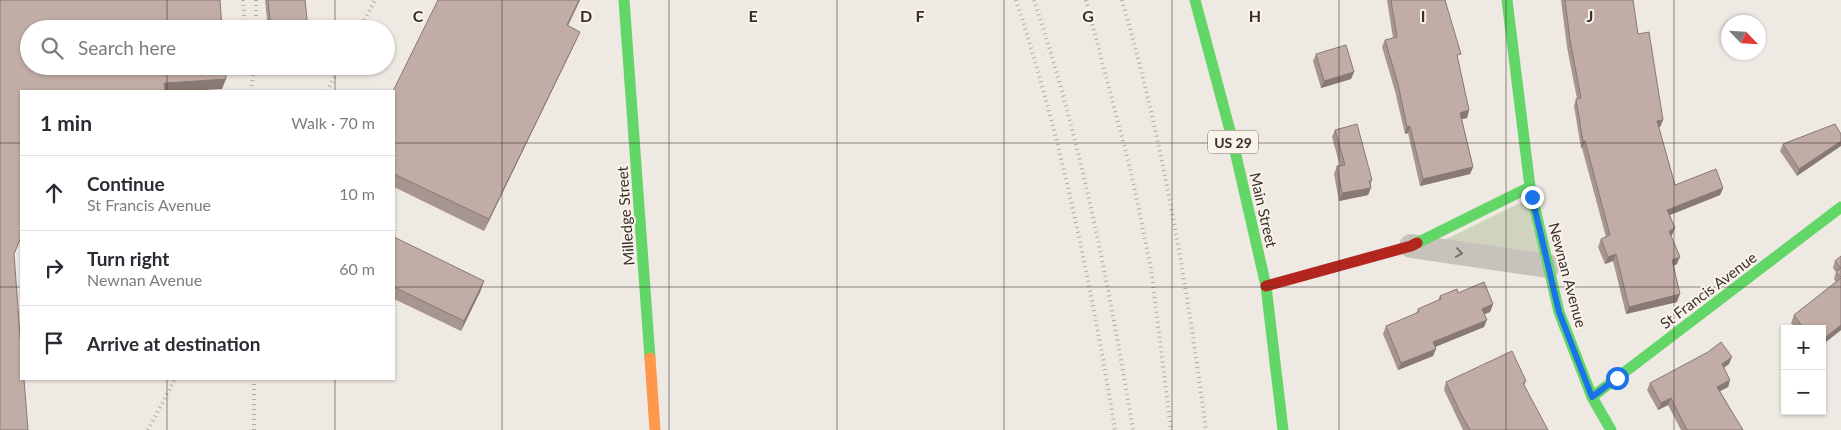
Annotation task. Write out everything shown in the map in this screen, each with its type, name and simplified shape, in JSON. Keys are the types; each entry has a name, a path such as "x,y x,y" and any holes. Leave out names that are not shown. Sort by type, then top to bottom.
{"street":[{"name":"Milledge Street","path":"624,0 655,430"},
{"name":"Main Street","path":"1195,0 1232,138 1266,286 1282,430"},
{"name":"Newnan Avenue","path":"1507,0 1530,187 1559,312 1592,397 1611,430"},
{"path":"1266,286 1411,246 1530,187"},
{"name":"St Francis Avenue","path":"1592,397 1841,208"},
{"path":"1411,246 1548,266"}],"green space":[{"path":"1532,197 1546,258 1426,249"}],"building":[{"path":"0,0 220,0 221,20 20,20 20,75 226,75 226,79 164,83 165,90 20,90 20,239 14,254 20,335 20,380 24,380 28,430 0,430"},
{"path":"268,0 305,0 307,20 270,20"},
{"path":"438,0 579,0 567,25 580,32 489,219 395,174 395,90 393,90"},
{"path":"1391,0 1445,0 1461,54 1457,55 1469,110 1460,113 1473,167 1423,179 1410,126 1407,127 1398,84 1385,40 1397,37"},
{"path":"1565,0 1633,0 1638,34 1649,32 1663,120 1657,121 1675,185 1716,169 1723,188 1667,210 1675,228 1669,231 1680,257 1672,260 1680,294 1629,307 1616,254 1608,257 1601,239 1610,235 1585,141 1583,141 1576,99 1581,98 1570,40"},
{"path":"1346,45 1354,72 1324,81 1316,54"},
{"path":"1357,124 1372,180 1369,181 1371,188 1342,193 1337,166 1345,165 1335,130"},
{"path":"1835,124 1841,134 1841,141 1799,169 1783,144"},
{"path":"395,237 484,281 464,321 395,287"},
{"path":"1841,256 1841,268 1835,261"},
{"path":"1841,268 1841,277 1836,272"},
{"path":"1841,278 1841,325 1826,337 1826,325 1801,325 1794,315"},
{"path":"1484,282 1493,304 1482,309 1487,320 1433,342 1436,349 1401,363 1386,326 1419,312 1418,309 1441,299 1440,296 1457,289 1458,293"},
{"path":"1721,342 1732,357 1722,364 1730,380 1717,387 1743,430 1687,430 1671,398 1661,403 1650,383 1708,352"},
{"path":"1512,351 1526,381 1523,383 1548,430 1470,430 1446,382"}],"railway":[{"path":"243,0 244,20"},
{"path":"256,0 256,20"},
{"path":"365,20 375,0"},
{"path":"1016,0 1048,106 1074,213 1096,321 1115,430"},
{"path":"1034,0 1051,53 1080,159 1104,267 1133,430"},
{"path":"1086,0 1132,176 1151,269 1171,430"},
{"path":"1122,0 1137,53 1162,160 1191,321 1206,430"},
{"path":"251,90 253,75"},
{"path":"328,90 335,75"},
{"path":"148,430 174,380"},
{"path":"254,380 254,430"}],"traffic: fast":[{"path":"624,0 650,358"},
{"path":"1195,0 1232,138 1266,286 1283,430"},
{"path":"1507,0 1530,187 1559,312 1592,397 1611,430"},
{"path":"1417,243 1530,187"},
{"path":"1592,397 1841,207"}],"traffic: slow":[{"path":"650,358 655,430"}],"traffic: jam":[{"path":"1266,286 1417,243"}],"route":[{"path":"1532,197 1559,312 1592,397 1617,378"}]}
